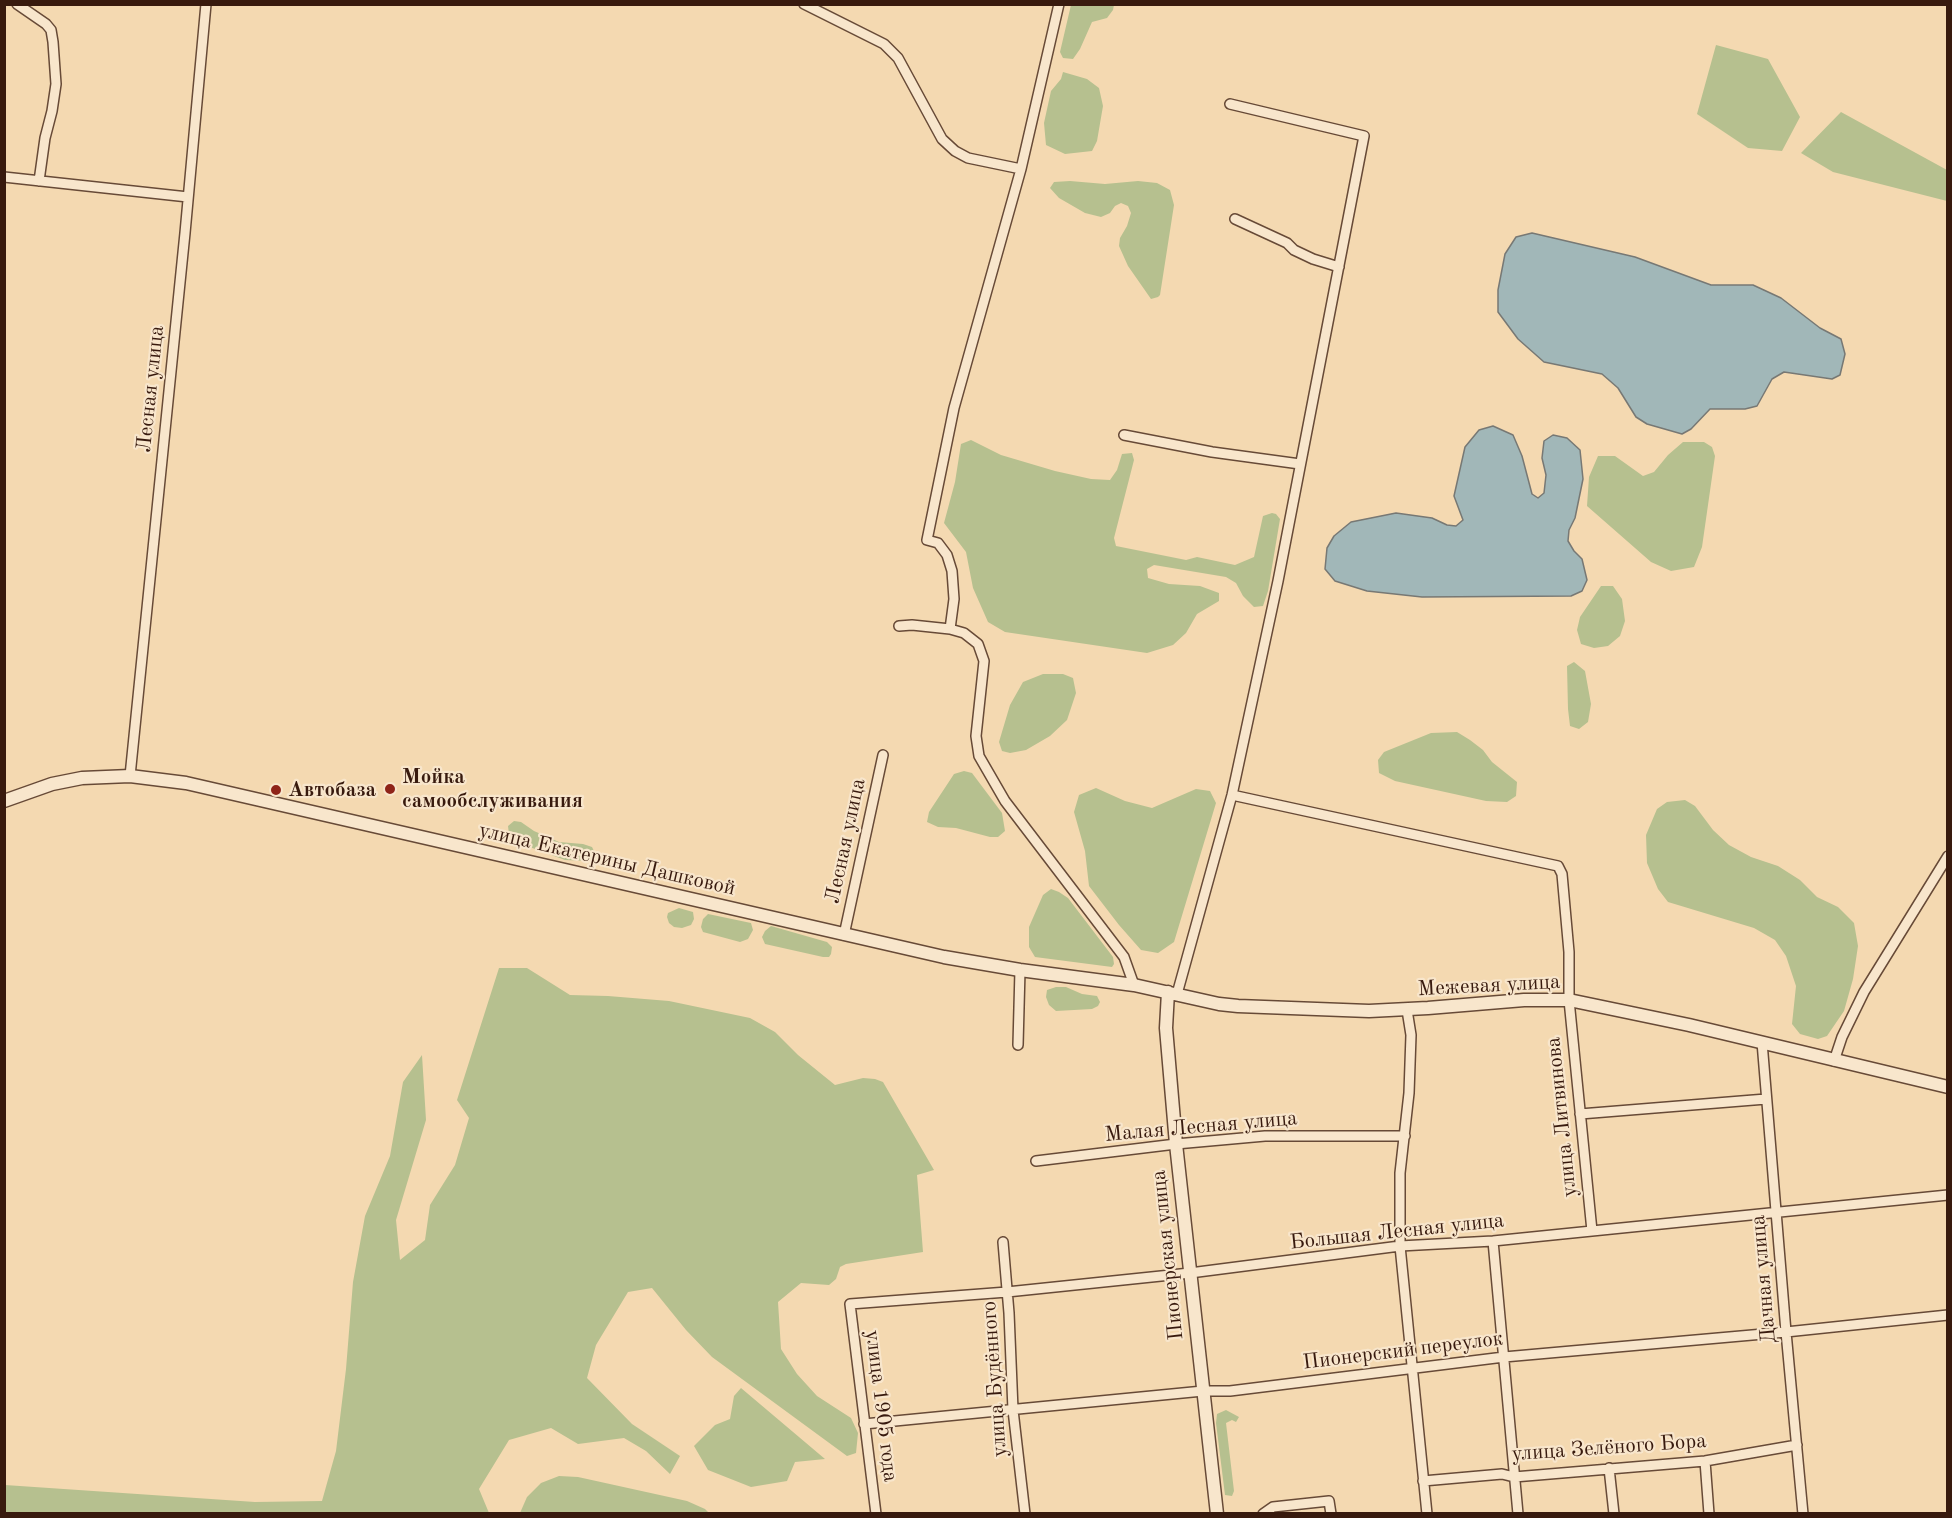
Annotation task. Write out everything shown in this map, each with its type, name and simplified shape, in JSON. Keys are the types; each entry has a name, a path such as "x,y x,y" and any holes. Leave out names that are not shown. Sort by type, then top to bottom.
{"street":[{"path":"17,4 46,24 51,30 53,42 56,84 39,181"},
{"name":"Лесная улица","path":"130,776 206,4"},
{"path":"804,4 884,44 898,58 942,139 955,151 968,158 1021,170"},
{"path":"950,629 954,599 952,571 947,555 938,543 927,540 954,408 1021,170 1059,4"},
{"path":"1172,993 1232,795 1275,591 1364,136 1230,105"},
{"path":"4,177 188,197"},
{"path":"1235,219 1287,243 1294,250 1313,259 1339,267"},
{"path":"1124,435 1212,452 1300,464"},
{"path":"899,626 950,629 964,633 978,644 984,661 976,736 979,756 1005,801 1124,957 1134,986"},
{"name":"Лесная улица","path":"844,935 883,755"},
{"name":"улица Екатерины Дашковой","path":"4,801 52,784 82,778 130,776 186,783 944,957 1172,993"},
{"name":"улица Литвинова","path":"1232,795 1558,866 1562,874 1569,952 1569,1000 1592,1231"},
{"path":"1834,1061 1842,1037 1864,992 1947,856"},
{"path":"1018,1046 1020,970"},
{"name":"Межевая улица","path":"1172,993 1238,1006 1369,1011 1524,1000 1569,1000 1762,1042 1947,1087"},
{"name":"Пионерская улица","path":"1172,993 1166,1028 1176,1144 1217,1514"},
{"path":"1407,1010 1411,1035 1405,1136 1400,1173 1400,1246 1427,1514"},
{"name":"Дачная улица","path":"1762,1042 1803,1514"},
{"path":"1580,1114 1767,1100"},
{"name":"Малая Лесная улица","path":"1036,1161 1265,1136 1405,1136"},
{"name":"Большая Лесная улица","path":"850,1304 1007,1292 1190,1273 1400,1246 1493,1241 1947,1195"},
{"path":"1493,1241 1518,1514"},
{"name":"улица Будённого","path":"1003,1242 1012,1410 1025,1514"},
{"name":"улица 1905 года","path":"850,1304 876,1514"},
{"name":"Пионерский переулок","path":"864,1424 1203,1390 1230,1390 1504,1357 1947,1315"},
{"name":"улица Зелёного Бора","path":"1423,1481 1502,1474 1514,1477 1705,1461 1797,1446"},
{"path":"1705,1461 1709,1514"},
{"path":"1609,1468 1614,1514"},
{"path":"1263,1514 1273,1507 1329,1501 1331,1514"}],"green space":[{"path":"1071,5 1114,5 1107,18 1092,22 1073,59 1063,58 1060,52"},
{"path":"1716,45 1768,59 1800,117 1782,151 1748,148 1697,114"},
{"path":"1063,72 1087,79 1099,88 1103,106 1097,141 1092,151 1065,154 1046,145 1044,123 1051,91 1061,79"},
{"path":"1841,112 1947,170 1947,201 1833,172 1801,153"},
{"path":"1138,181 1157,183 1170,190 1174,205 1158,297 1151,299 1128,266 1119,246 1131,213 1128,206 1121,203 1115,206 1110,213 1101,217 1085,213 1059,198 1050,188 1054,182 1105,184"},
{"path":"971,440 1001,455 1091,479 1110,480 1117,470 1122,454 1132,453 1134,460 1114,538 1116,546 1186,560 1197,557 1235,565 1254,557 1263,516 1276,514 1280,519 1268,591 1263,606 1254,607 1243,596 1236,583 1226,577 1154,565 1147,569 1148,578 1169,584 1200,586 1219,593 1219,601 1197,614 1186,633 1173,645 1147,653 1005,632 988,622 973,588 966,552 944,523 955,482 961,444"},
{"path":"1683,442 1704,442 1712,447 1715,456 1702,547 1694,567 1671,571 1651,562 1587,506 1589,477 1598,456 1615,456 1643,476 1654,472"},
{"path":"1601,586 1613,586 1622,599 1625,621 1620,636 1608,646 1594,648 1581,644 1577,630 1580,617"},
{"path":"1574,662 1585,671 1591,704 1588,722 1579,729 1570,726 1568,709 1567,666"},
{"path":"1043,674 1063,674 1073,678 1076,693 1067,720 1050,736 1026,750 1010,753 1002,751 999,742 1010,705 1023,682"},
{"path":"1457,732 1483,750 1492,762 1517,782 1516,796 1507,802 1486,801 1395,781 1379,773 1378,760 1384,752 1431,733"},
{"path":"964,771 972,773 1002,813 1005,831 998,837 956,828 938,827 927,822 929,812 954,774"},
{"path":"1096,788 1125,801 1152,808 1196,789 1210,791 1216,803 1174,942 1158,953 1141,950 1089,886 1085,851 1074,812 1079,795"},
{"path":"1685,800 1695,806 1713,830 1729,845 1751,857 1778,866 1800,880 1817,897 1838,907 1854,923 1858,946 1853,979 1844,1011 1827,1036 1818,1039 1800,1034 1792,1024 1796,986 1786,956 1775,940 1754,928 1668,902 1658,889 1647,863 1646,835 1657,809 1667,802"},
{"path":"514,821 521,822 534,831 559,842 592,847 595,853 594,858 589,861 565,860 516,842 509,834 508,826"},
{"path":"1051,889 1068,898 1113,957 1112,967 1035,957 1029,947 1029,927 1043,895"},
{"path":"679,908 693,912 694,919 691,925 682,928 674,927 669,923 668,913"},
{"path":"708,914 751,923 753,930 748,939 740,942 703,932 701,927 703,919"},
{"path":"771,926 827,942 832,947 831,954 829,957 823,957 765,944 762,937"},
{"path":"499,968 527,968 570,995 669,1001 750,1018 775,1032 798,1055 835,1085 863,1078 883,1082 934,1170 917,1175 923,1252 846,1264 840,1267 836,1279 829,1285 801,1283 778,1302 781,1349 797,1374 817,1396 851,1418 858,1433 856,1453 847,1456 712,1357 686,1330 652,1288 628,1292 596,1345 587,1378 632,1424 680,1456 670,1474 646,1451 624,1438 578,1444 551,1428 509,1440 479,1489 489,1513 5,1513 5,1485 255,1502 322,1501 336,1451 353,1282 365,1216 390,1156 403,1082 422,1055 426,1120 396,1220 400,1260 425,1240 430,1205 455,1165 469,1118 457,1100"},
{"path":"1066,987 1082,994 1097,996 1100,1002 1092,1009 1056,1011 1049,1005 1046,997 1047,990"},
{"path":"741,1388 825,1459 795,1462 787,1481 751,1487 708,1470 694,1446 715,1425 730,1419 734,1396"},
{"path":"1226,1410 1239,1417 1236,1422 1232,1420 1226,1423 1234,1491 1232,1496 1225,1495 1216,1423 1217,1414"},
{"path":"559,1476 578,1477 687,1501 709,1513 520,1513 527,1497 541,1483"}],"shaded area":[{"path":"1532,233 1635,257 1711,285 1753,285 1781,298 1820,328 1841,339 1845,354 1840,375 1832,379 1784,372 1772,379 1757,406 1745,409 1710,409 1691,429 1682,434 1647,424 1636,417 1618,388 1602,374 1544,362 1518,339 1498,312 1498,290 1505,254 1516,237"},
{"path":"1493,426 1513,435 1522,456 1532,494 1538,498 1544,493 1546,475 1542,458 1544,441 1553,435 1567,438 1580,450 1583,479 1568,541 1582,559 1587,580 1582,591 1571,596 1422,597 1367,591 1335,581 1325,569 1327,548 1334,536 1351,522 1396,513 1432,518 1447,525 1456,526 1463,520 1454,496 1465,447 1479,430"}],"place":[{"name":"Мойка самообслуживания","path":"390,789"},
{"name":"Автобаза","path":"276,790"}]}
